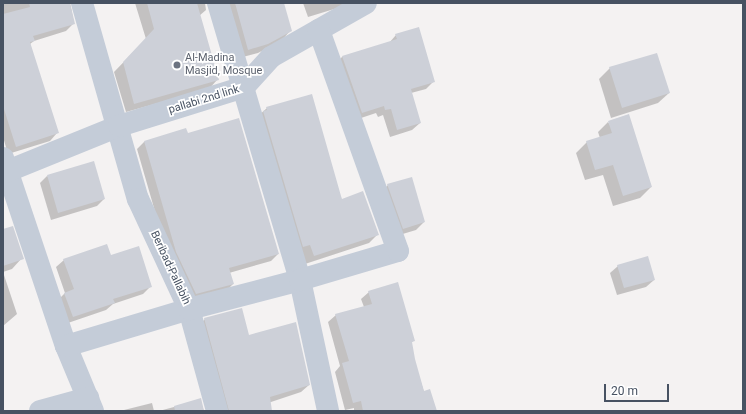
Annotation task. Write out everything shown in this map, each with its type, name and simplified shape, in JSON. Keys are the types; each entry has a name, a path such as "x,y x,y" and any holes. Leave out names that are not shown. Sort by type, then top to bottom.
{"street":[{"name":"Beribad-Pallabih","path":"82,3 119,126 138,199 189,309 217,411"},
{"path":"218,3 300,280 328,411"},
{"name":"pallabi 2nd link","path":"4,167 119,126 244,87 271,57 319,30 358,5"},
{"path":"66,346 189,309 300,280 398,251 319,30"},
{"path":"4,167 66,346 90,404 40,411"}],"building":[{"path":"29,3 70,3 75,24 33,36 35,41 30,42 59,133 16,147 3,106 3,14 30,7"},
{"path":"147,3 197,3 219,80 134,104 123,62 154,29"},
{"path":"235,3 284,3 292,31 268,44 248,50"},
{"path":"419,27 435,82 411,89 421,123 397,130 391,109 385,110 384,106 362,113 342,56 397,39 395,34"},
{"path":"657,53 670,93 622,108 609,67"},
{"path":"312,94 342,199 363,191 379,235 314,256 310,245 303,247 263,111 267,110 266,107"},
{"path":"629,114 652,187 623,196 613,165 595,170 586,141 612,133 608,121"},
{"path":"239,118 279,254 229,268 234,284 196,294 176,252 144,141 186,128 188,133"},
{"path":"94,161 105,199 58,213 47,175"},
{"path":"412,177 425,222 403,229 387,184"},
{"path":"13,226 24,259 3,266 3,229"},
{"path":"107,244 111,255 139,246 152,287 113,299 115,303 73,317 64,293 74,289 63,259"},
{"path":"648,256 655,280 624,288 617,265"},
{"path":"398,282 415,341 412,342 415,359 424,391 430,389 437,411 363,411 361,401 353,403 342,363 349,361 335,314 372,304 368,291"},
{"path":"242,308 249,335 296,322 310,385 270,397 272,411 229,411 204,318"},
{"path":"201,398 204,411 175,411 174,406"}],"place":[{"name":"Al-Madina Masjid, Mosque","path":"177,65"}]}
